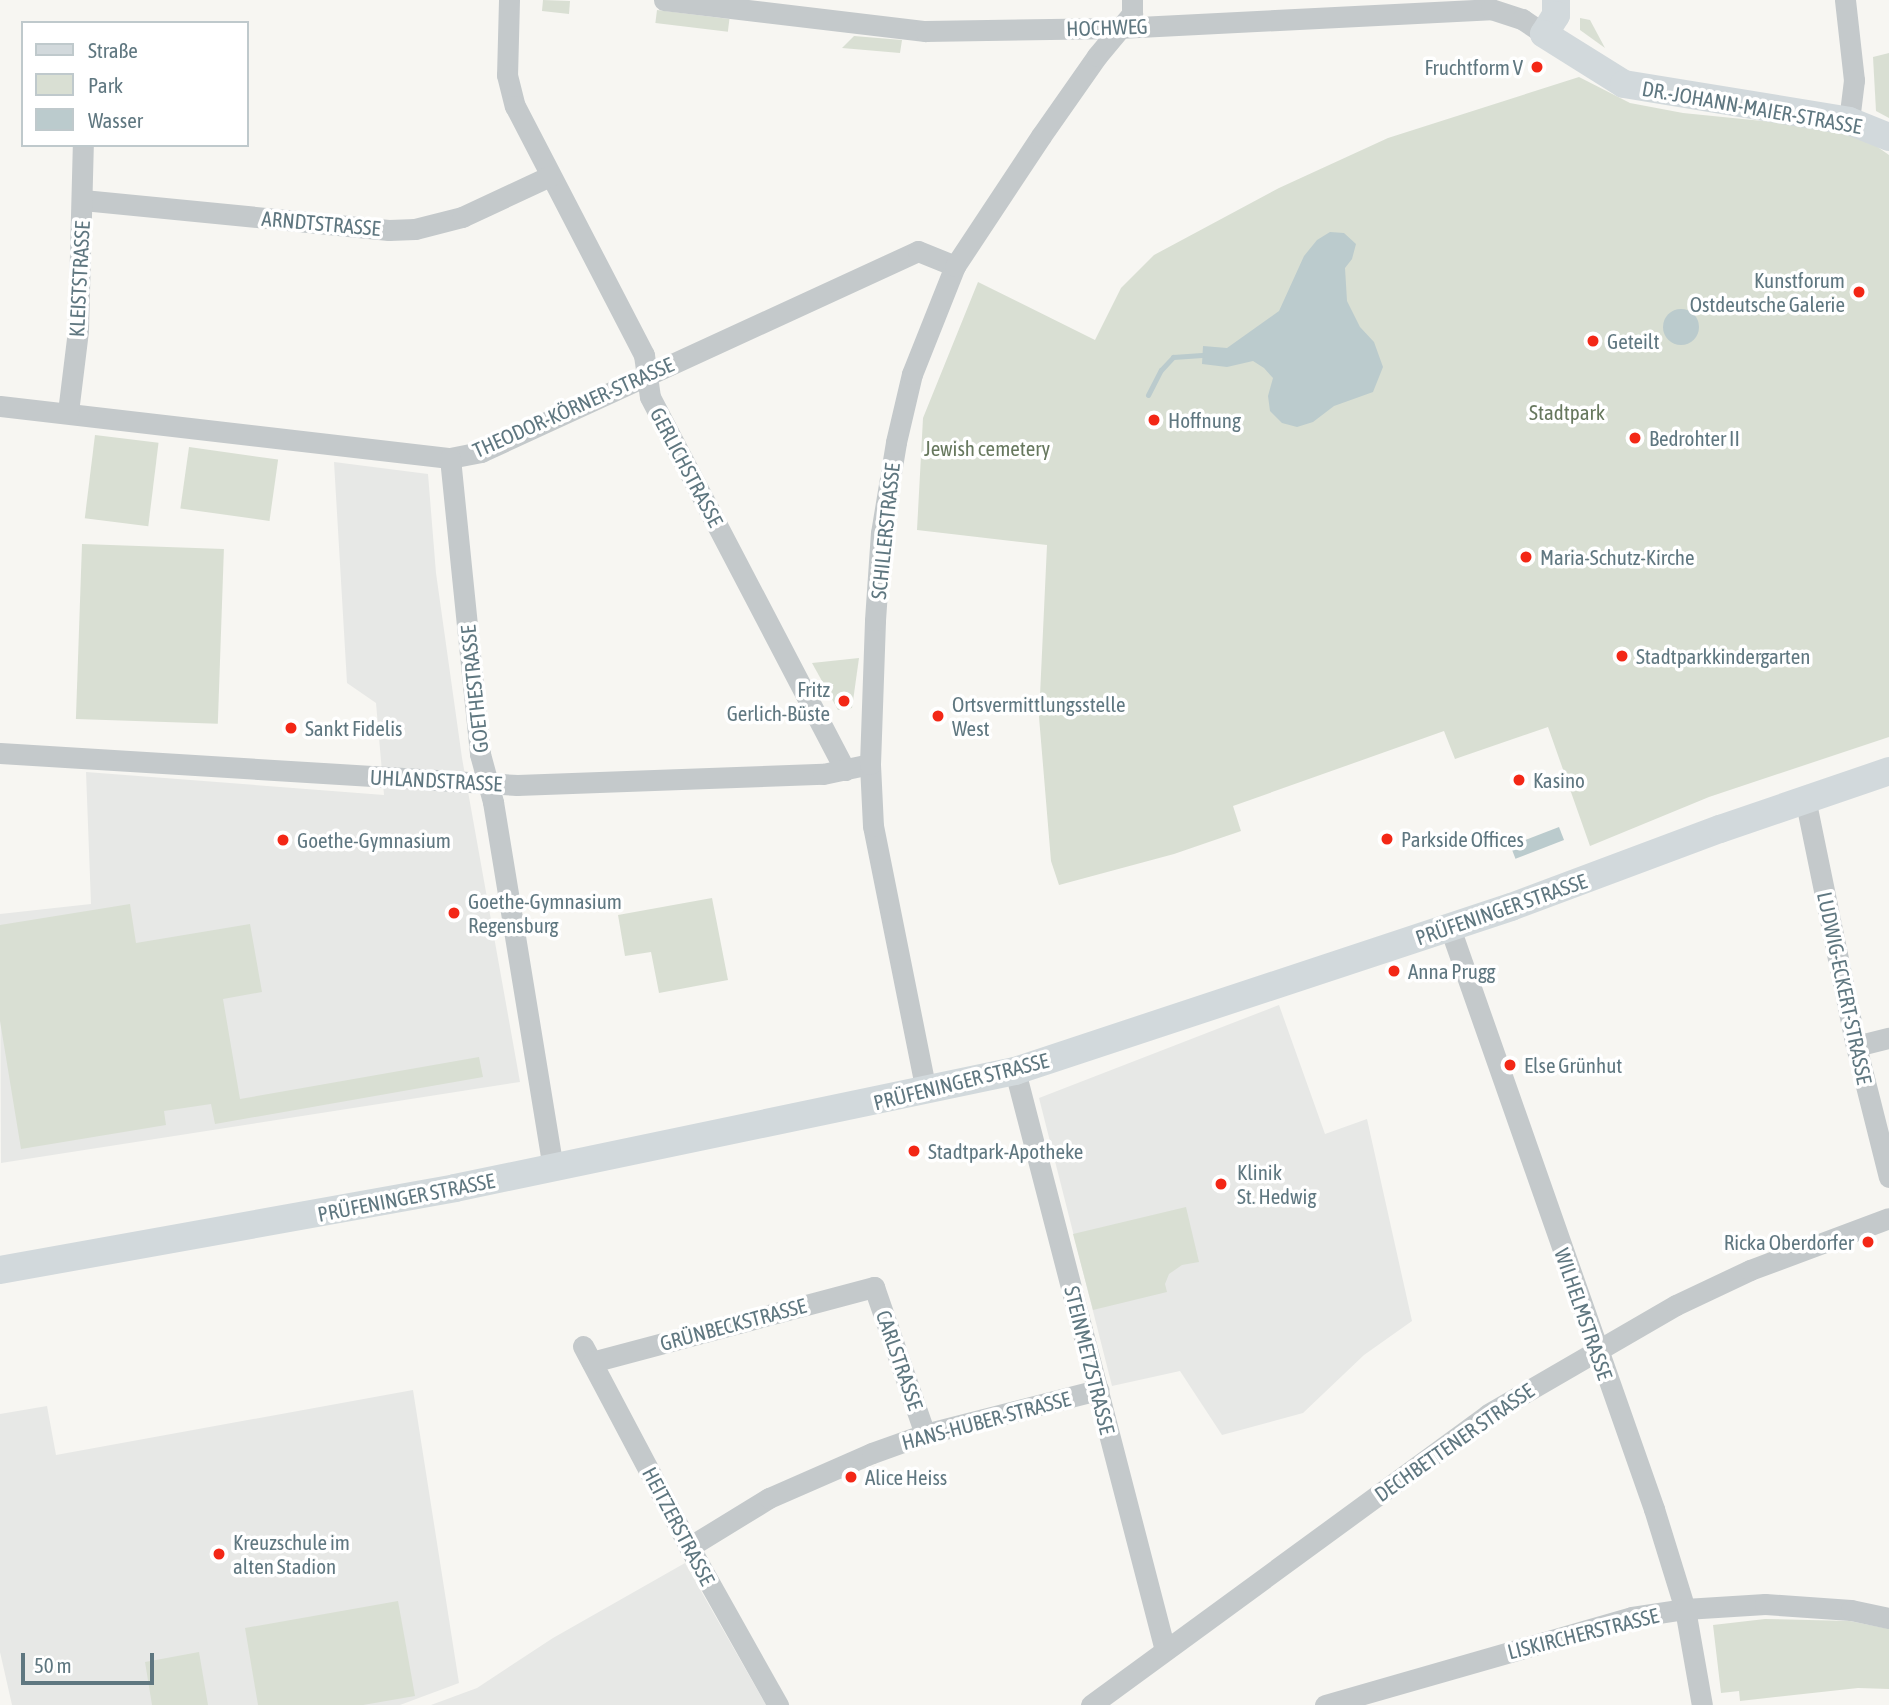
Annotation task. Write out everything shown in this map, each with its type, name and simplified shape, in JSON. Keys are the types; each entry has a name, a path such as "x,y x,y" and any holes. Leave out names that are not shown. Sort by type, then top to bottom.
{"street":[{"name":"GERLICHSTRASSE","path":"509,0 508,75 515,106 644,355 650,397 845,770"},
{"name":"HOCHWEG","path":"664,0 784,7 925,31 1119,28 1490,9 1522,19 1544,34"},
{"name":"SCHILLERSTRASSE","path":"926,1091 873,827 870,764 875,620 886,496 912,374 955,266 1041,136 1132,14 1132,0"},
{"path":"1544,34 1556,15 1556,0"},
{"path":"1845,0 1854,80 1849,121"},
{"name":"DR.-JOHANN-MAIER-STRASSE","path":"1544,34 1624,84 1849,121 1889,138"},
{"name":"KLEISTSTRASSE","path":"68,412 78,330 83,147"},
{"name":"ARNDTSTRASSE","path":"83,200 389,230 415,229 462,217 550,176"},
{"name":"THEODOR-KÖRNER-STRASSE","path":"0,406 450,458 481,452 918,251 955,266"},
{"name":"GOETHESTRASSE","path":"450,458 481,754 537,1058 553,1167"},
{"name":"UHLANDSTRASSE","path":"0,753 232,770 517,785 823,774 870,764"},
{"name":"PRÜFENINGER STRASSE","path":"0,1270 267,1223 553,1167 1015,1071 1450,928 1805,798 1889,771"},
{"name":"LUDWIG-ECKERT-STRASSE","path":"1805,798 1856,1046 1889,1177"},
{"name":"WILHELMSTRASSE","path":"1450,928 1654,1509 1685,1609 1702,1705"},
{"path":"1856,1046 1889,1038"},
{"name":"STEINMETZSTRASSE","path":"1015,1071 1165,1650"},
{"name":"DECHBETTENER STRASSE","path":"1091,1705 1488,1413 1676,1305 1750,1270 1889,1219"},
{"name":"GRÜNBECKSTRASSE","path":"587,1354 874,1287"},
{"name":"CARLSTRASSE","path":"874,1287 925,1434"},
{"name":"HEITZERSTRASSE","path":"587,1354 689,1547 778,1705"},
{"name":"HANS-HUBER-STRASSE","path":"689,1547 769,1498 860,1458 925,1434 1098,1390"},
{"name":"LISKIRCHERSTRASSE","path":"1325,1705 1632,1617 1685,1609 1765,1604 1851,1610 1889,1618"}],"shaded area":[{"name":"Goethe-Gymnasium","path":"334,462 428,474 436,573 462,758 520,1082 1,1163 0,914 91,904 86,772 384,795 376,703 347,683"},
{"name":"Klinik St. Hedwig","path":"1279,1005 1325,1134 1367,1119 1412,1321 1364,1355 1303,1413 1222,1435 1180,1371 1112,1386 1039,1098"},
{"name":"Kreuzschule im alten Stadion","path":"413,1390 459,1683 400,1705 12,1705 0,1652 0,1414 47,1406 56,1455"},
{"path":"685,1563 766,1705 431,1705 477,1688 553,1638"}],"green space":[{"path":"543,0 570,1 569,14 542,11"},
{"path":"657,10 729,19 728,32 655,23"},
{"path":"1580,18 1590,20 1605,48 1580,30"},
{"path":"854,36 902,40 900,53 842,48"},
{"path":"1889,53 1889,118 1876,111 1873,57"},
{"name":"Stadtpark","path":"1579,77 1630,103 1683,113 1822,127 1859,134 1889,155 1889,737 1709,797 1590,846 1548,727 1455,759 1444,731 1233,806 1241,831 1174,854 1059,885 1051,861 1039,717 1047,545 917,530 923,418 978,282 1095,340 1121,288 1154,255 1279,188 1388,138"},
{"path":"95,435 159,443 148,526 85,518"},
{"path":"189,447 278,460 269,521 180,508"},
{"path":"82,544 224,549 218,724 76,719"},
{"path":"859,658 852,708 838,710 812,663"},
{"path":"712,898 728,980 659,993 651,952 625,956 618,915"},
{"path":"130,904 136,943 250,924 262,992 223,999 240,1099 479,1057 483,1077 215,1124 211,1104 164,1111 166,1125 21,1149 0,1021 0,925"},
{"path":"1186,1207 1199,1262 1182,1265 1169,1274 1165,1284 1167,1292 1093,1310 1073,1234"},
{"path":"398,1601 415,1696 363,1705 258,1705 245,1628"},
{"path":"1765,1619 1850,1621 1889,1629 1889,1689 1858,1688 1740,1701 1739,1691 1721,1693 1713,1625"},
{"path":"199,1652 208,1705 152,1705 145,1662"}],"water":[{"path":"1330,232 1344,233 1356,244 1352,259 1345,268 1347,301 1360,327 1374,342 1383,367 1373,392 1334,406 1313,422 1297,427 1282,423 1270,411 1268,396 1273,378 1264,368 1253,361 1227,367 1202,364 1203,346 1227,348 1279,311 1304,256 1317,240"},
{"path":"1681,309 1693,315 1699,327 1693,339 1681,345 1669,339 1663,327 1669,315"},
{"path":"1559,827 1564,840 1515,859 1510,846"}],"waterway":[{"path":"1148,395 1161,370 1173,357 1202,355"}],"place":[{"name":"Fruchtform V","path":"1537,67"},
{"name":"Kunstforum Ostdeutsche Galerie","path":"1859,292"},
{"name":"Geteilt","path":"1593,341"},
{"name":"Hoffnung","path":"1154,420"},
{"name":"Bedrohter II","path":"1635,438"},
{"name":"Maria-Schutz-Kirche","path":"1526,557"},
{"name":"Stadtparkkindergarten","path":"1622,656"},
{"name":"Fritz Gerlich-Büste","path":"844,701"},
{"name":"Ortsvermittlungsstelle West","path":"938,716"},
{"name":"Sankt Fidelis","path":"291,728"},
{"name":"Kasino","path":"1519,780"},
{"name":"Parkside Offices","path":"1387,839"},
{"name":"Goethe-Gymnasium","path":"283,840"},
{"name":"Goethe-Gymnasium Regensburg","path":"454,913"},
{"name":"Anna Prugg","path":"1394,971"},
{"name":"Else Grünhut","path":"1510,1065"},
{"name":"Stadtpark-Apotheke","path":"914,1151"},
{"name":"Klinik St. Hedwig","path":"1221,1184"},
{"name":"Ricka Oberdorfer","path":"1868,1242"},
{"name":"Alice Heiss","path":"851,1477"},
{"name":"Kreuzschule im alten Stadion","path":"219,1554"}],"park label":[{"name":"Jewish cemetery","path":"987,448"}]}
